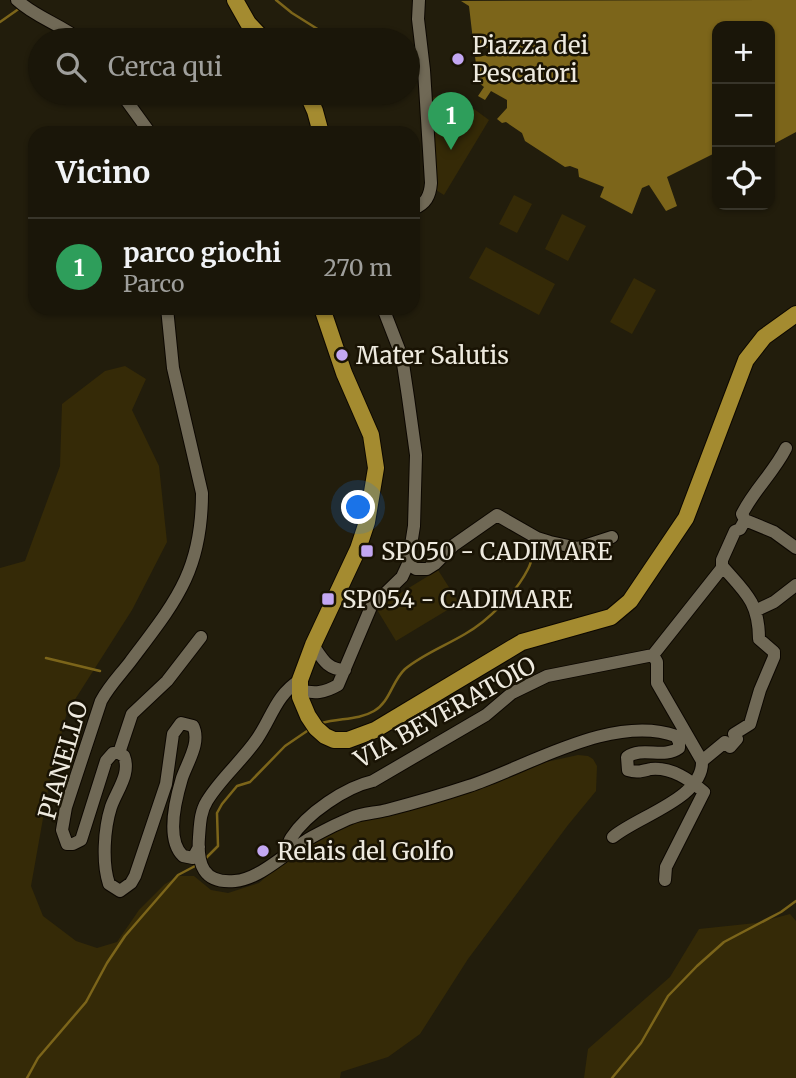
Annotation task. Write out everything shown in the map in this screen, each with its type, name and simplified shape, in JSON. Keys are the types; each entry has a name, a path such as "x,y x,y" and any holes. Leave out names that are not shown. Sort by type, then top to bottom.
{"main road":[{"path":"235,0 253,28"},
{"path":"312,105 319,126"},
{"path":"324,315 344,373 371,435 376,468 367,522 358,550 313,645 300,685 305,709 313,723 334,740 348,740 375,730 522,642 611,617 630,601 686,518 746,360 764,337 796,314"}],"street":[{"path":"17,0 24,7 63,28"},
{"path":"416,0 419,28"},
{"path":"420,36 431,183 428,198 420,205"},
{"path":"130,105 145,126"},
{"name":"PIANELLO","path":"119,752 113,753 106,761 81,840 67,844 62,830 66,807 101,701 110,685 183,589 194,562 202,513 202,493 173,368 168,315"},
{"path":"386,315 401,356 416,455 414,526 408,564 398,581 371,607 338,685 320,692 300,685 287,689 257,739 207,800 202,814 198,848 200,864 203,870 216,880 249,878 313,836 354,816 387,810 469,786 550,753 621,733 648,731 676,736 680,742 677,750 632,753 627,757 627,767 635,772 668,770 695,784 704,792 666,867 665,880"},
{"path":"786,448 777,467 761,483 742,514 745,520 774,532 796,548"},
{"path":"408,564 416,569 427,569 454,545 497,515 537,538 578,548 612,537"},
{"path":"613,837 627,825 665,807 690,790 703,772 702,761 657,683 657,662 653,655 722,566 735,531 740,529 745,520"},
{"path":"702,761 725,742 730,747 737,739 734,734 737,730 750,724 760,690 775,657 774,652 759,639 759,626 752,601 722,566"},
{"path":"755,611 774,602 796,585"},
{"path":"198,848 193,858 183,856 176,846 174,834 179,788 196,739 193,726 181,723 173,734 166,785 135,876 120,891 109,884 106,862 110,810 127,770 124,755 119,752 132,714 167,681 201,637"},
{"path":"313,645 327,666 345,670"},
{"name":"VIA BEVERATOIO","path":"286,854 292,836 318,810 353,787 373,781 486,715 512,693 547,676 653,655"},
{"path":"320,692 327,683 327,666"}],"shaded area":[{"path":"796,0 796,132 775,143 775,21 712,21 712,154 667,177 677,206 666,211 649,185 642,188 632,214 600,197 604,187 579,177 578,169 565,167 525,141 522,133 497,119 507,108 507,100 491,91 485,100 478,96 484,87 479,83 475,57 496,54 495,47 474,49 469,6 461,1"},
{"path":"451,92 489,120 444,195 436,190 431,98"},
{"path":"514,195 532,204 517,233 499,224"},
{"path":"562,214 586,226 568,261 545,249"},
{"path":"486,247 555,284 539,315 469,278"},
{"path":"634,278 656,290 632,334 610,322"},
{"path":"125,366 146,379 132,410 159,466 167,542 132,610 67,712 50,779 31,886 43,916 76,941 97,948 117,942 139,910 165,884 179,876 194,876 211,890 228,893 259,883 280,864 352,823 495,784 546,762 578,755 588,756 597,766 596,791 468,959 420,1034 388,1057 341,1072 340,1078 0,1078 0,568 25,561 60,466 62,404 105,371"},
{"path":"438,570 459,603 396,641 376,608"},
{"path":"790,914 796,921 796,1078 584,1078 588,1049 670,977 699,929 756,923"}],"waterway":[{"path":"276,0 316,28"},
{"path":"0,22 20,8"},
{"path":"322,723 362,716 374,711 384,702 405,669 483,622 501,606 523,578 536,544"},
{"path":"46,658 100,671"},
{"path":"205,859 218,846 217,813 222,804 237,786 250,782 285,746 310,729"},
{"path":"27,1078 38,1058 86,1002 125,936 178,875 197,865"},
{"path":"612,1078 641,1043 668,996 697,966 724,942 781,912 796,901"}],"place":[{"name":"Piazza dei Pescatori","path":"458,59"},
{"name":"parco giochi","path":"451,150"},
{"name":"Mater Salutis","path":"342,355"},
{"name":"SP050 - CADIMARE","path":"367,551"},
{"name":"SP054 - CADIMARE","path":"328,599"},
{"name":"Relais del Golfo","path":"263,851"}]}
